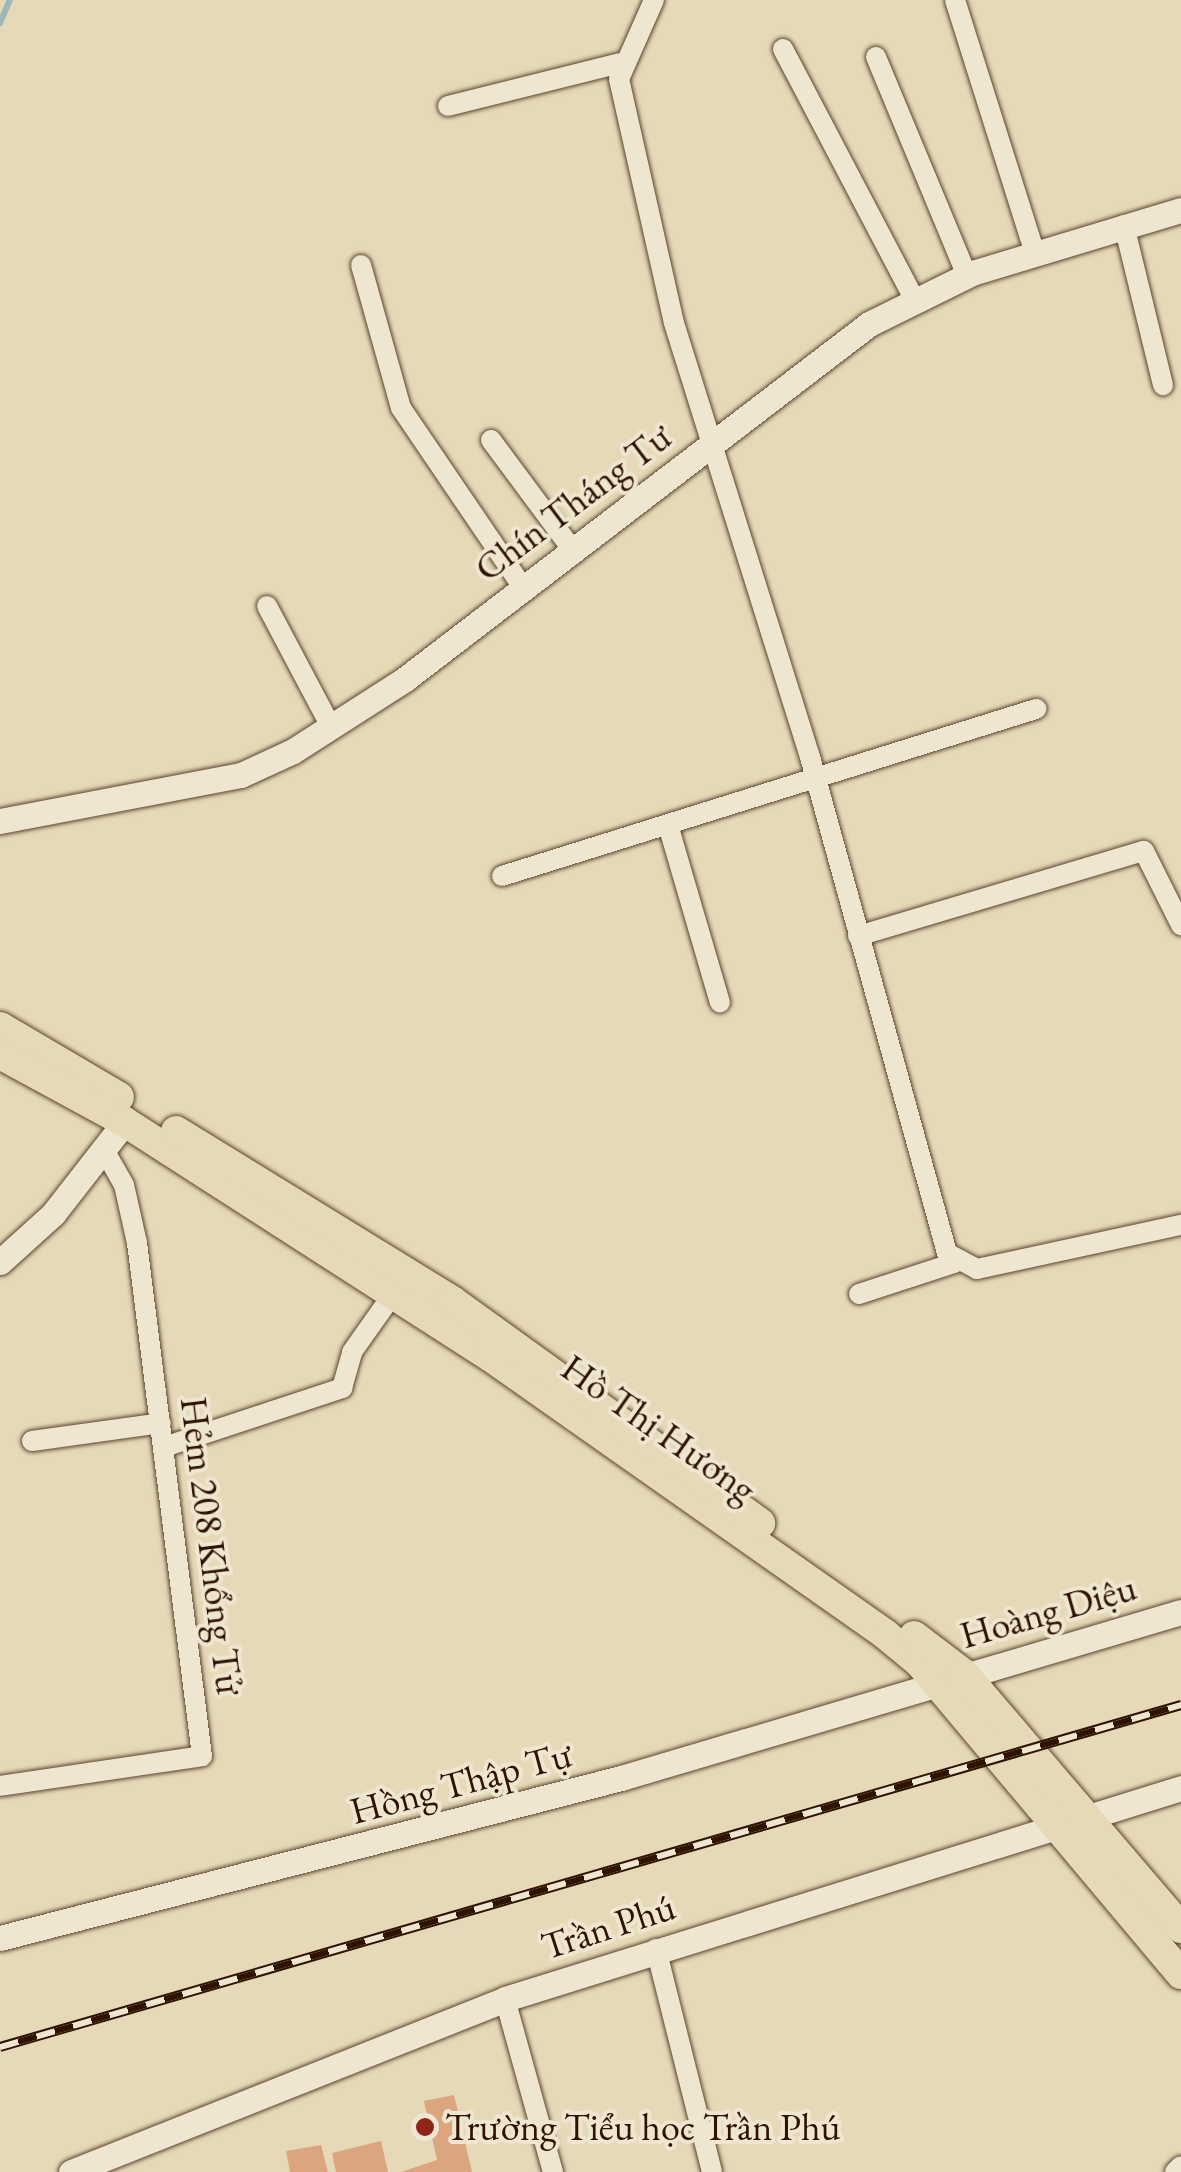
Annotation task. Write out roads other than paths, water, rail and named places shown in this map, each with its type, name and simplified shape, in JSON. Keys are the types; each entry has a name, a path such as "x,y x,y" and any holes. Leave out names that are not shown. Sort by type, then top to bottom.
{"main road":[{"name":"Hồ Thị Hương","path":"0,1027 452,1301 950,1678 1087,1816 1181,1928"},
{"name":"Hồ Thị Hương","path":"0,1054 125,1122 393,1294 950,1678 1056,1824 1181,1974"}],"street":[{"path":"654,0 620,63 708,446 816,778 954,1263"},
{"path":"955,0 1034,251"},
{"path":"783,48 914,298"},
{"path":"876,58 967,276"},
{"path":"448,106 620,63"},
{"name":"Chín Tháng Tư","path":"0,821 241,775 332,729 708,446 914,298 1034,251 1181,210"},
{"path":"1124,225 1164,385"},
{"path":"361,265 402,408 522,586"},
{"path":"491,440 572,549"},
{"path":"267,606 332,729"},
{"path":"502,876 1036,709"},
{"path":"668,824 720,1002"},
{"path":"858,936 1144,851 1181,925"},
{"path":"0,1262 53,1214 125,1122"},
{"name":"Hẻm 208 Khổng Tử","path":"0,1786 202,1756 132,1215 102,1148"},
{"path":"859,1294 954,1263 977,1268 1181,1225"},
{"path":"164,1447 342,1388 352,1352 393,1294"},
{"path":"32,1441 161,1423"},
{"name":"Hoàng Diệu","path":"950,1678 1181,1612"},
{"name":"Hồng Thập Tự","path":"0,1938 621,1778 950,1678"},
{"name":"Trần Phú","path":"71,2172 506,1999 1181,1788"},
{"path":"656,1949 712,2172"},
{"path":"506,1999 553,2172"},
{"path":"1175,2172 1181,2166"}],"waterway":[{"path":"0,23 10,0"}],"railway":[{"path":"0,2047 1181,1705"}],"place":[{"name":"Trường Tiểu học Trần Phú","path":"425,2127"}]}
